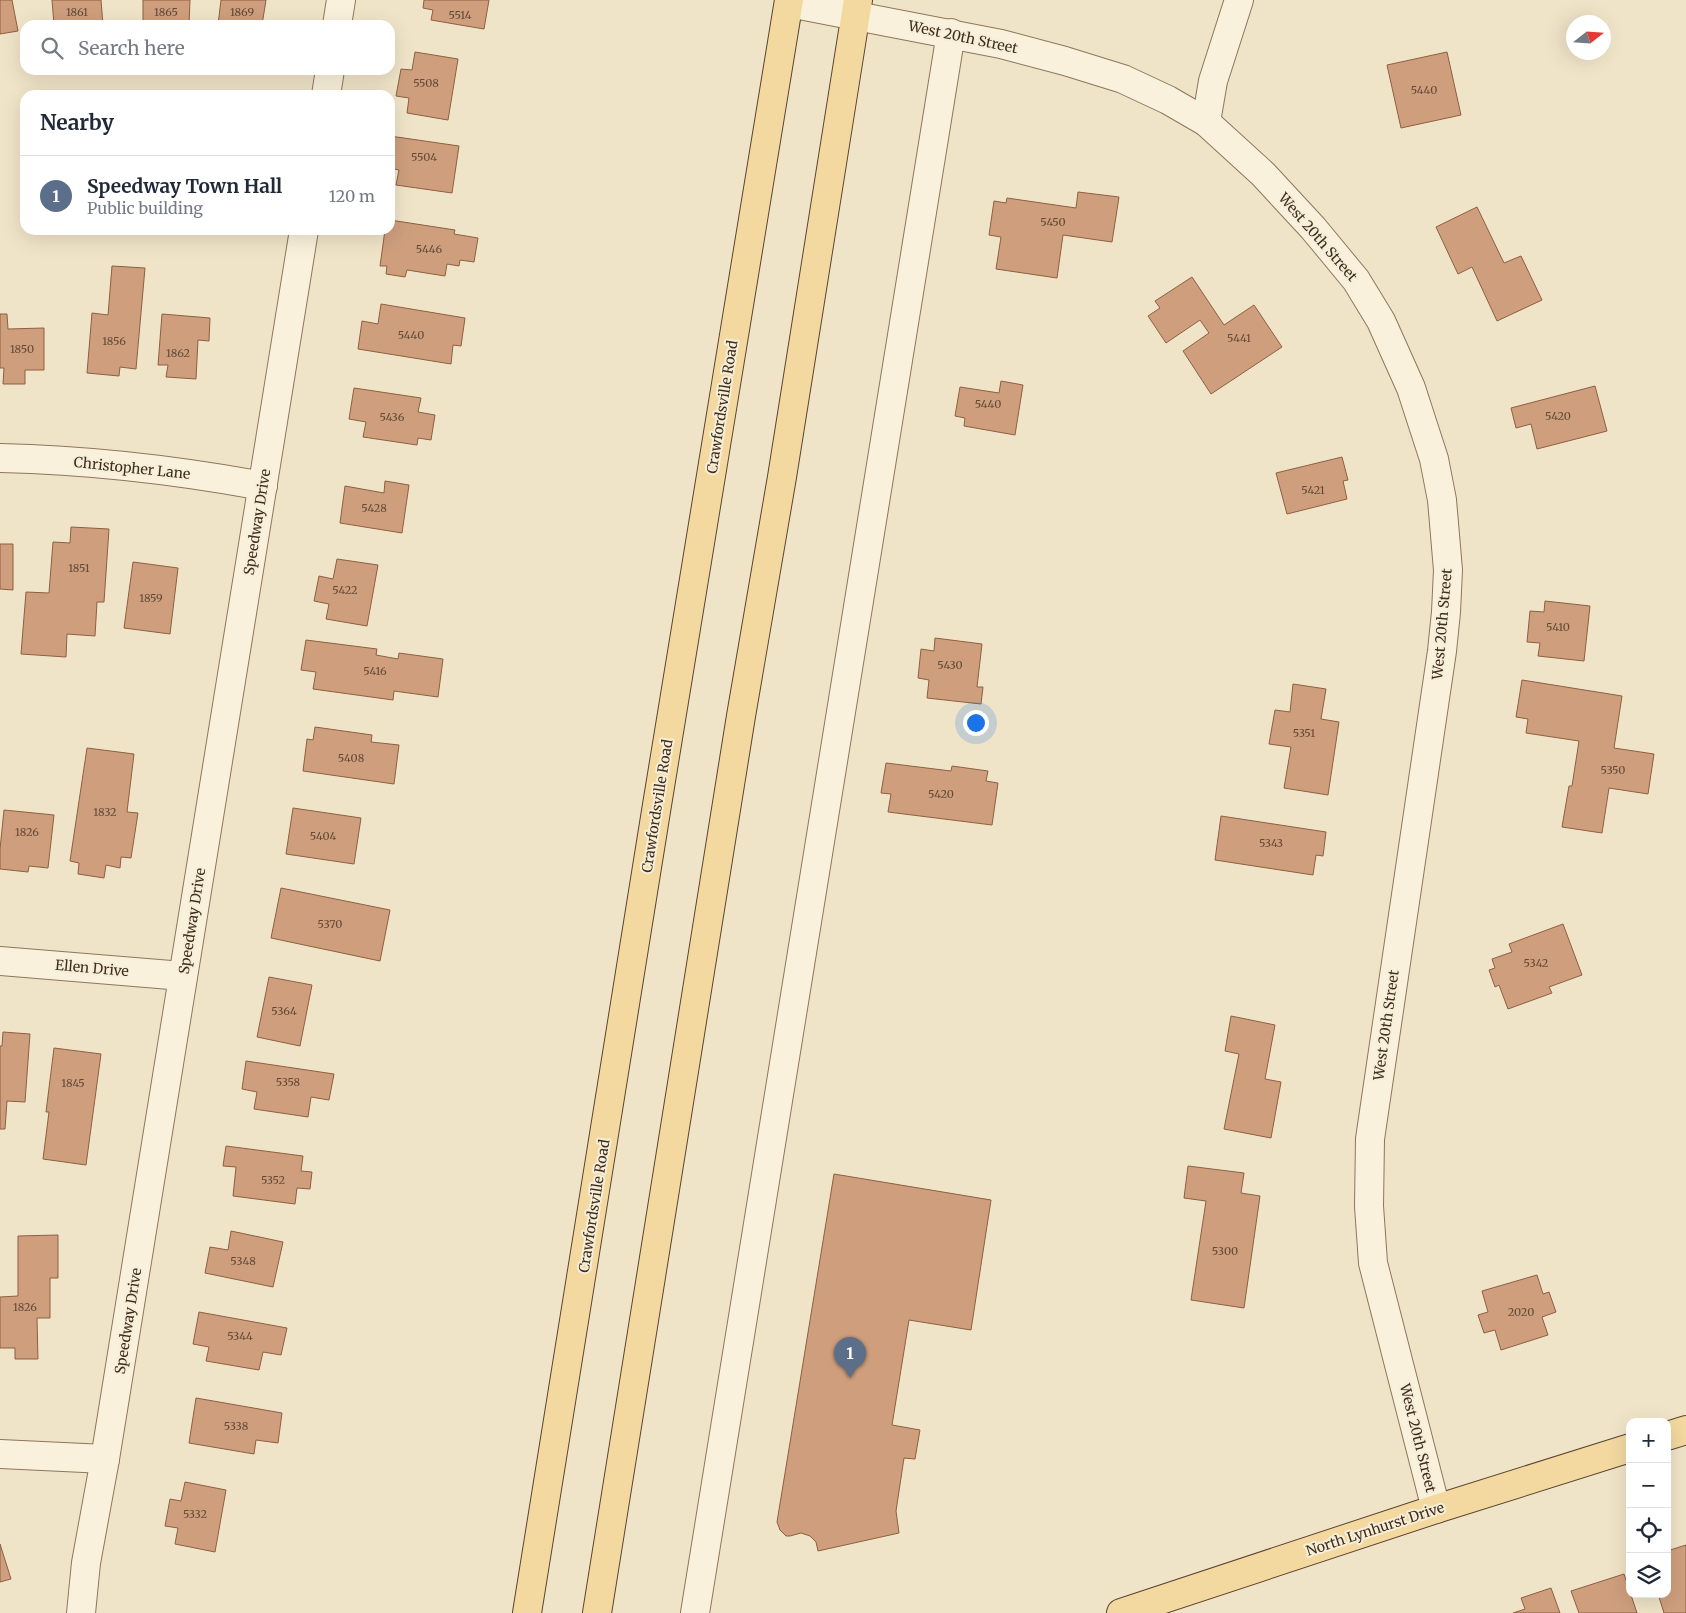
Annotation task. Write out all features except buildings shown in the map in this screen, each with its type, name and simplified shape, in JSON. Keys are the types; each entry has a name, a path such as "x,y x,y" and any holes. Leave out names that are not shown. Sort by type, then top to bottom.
{"main road":[{"name":"Crawfordsville Road","path":"527,1613 789,2"},
{"path":"597,1613 857,8"},
{"path":"1671,1435 1686,1430"},
{"name":"North Lynhurst Drive","path":"1121,1613 1436,1509 1626,1449"}],"street":[{"path":"338,20 341,0"},
{"path":"1206,122 1213,81 1239,0"},
{"name":"West 20th Street","path":"789,2 857,8 1065,61 1123,79 1168,100 1206,122 1264,174 1306,220 1356,280 1369,300 1398,356 1413,394 1434,459 1442,500 1448,570 1446,612 1438,680 1370,1139 1369,1206 1373,1264 1436,1509"},
{"path":"695,1613 951,33"},
{"path":"327,90 329,75"},
{"name":"Speedway Drive","path":"81,1613 86,1563 105,1459 303,235"},
{"name":"Christopher Lane","path":"0,458 107,464 176,471 263,486"},
{"name":"Ellen Drive","path":"0,961 183,976"},
{"path":"0,1454 105,1459"}],"place":[{"name":"Speedway Town Hall","path":"850,1378"}]}
